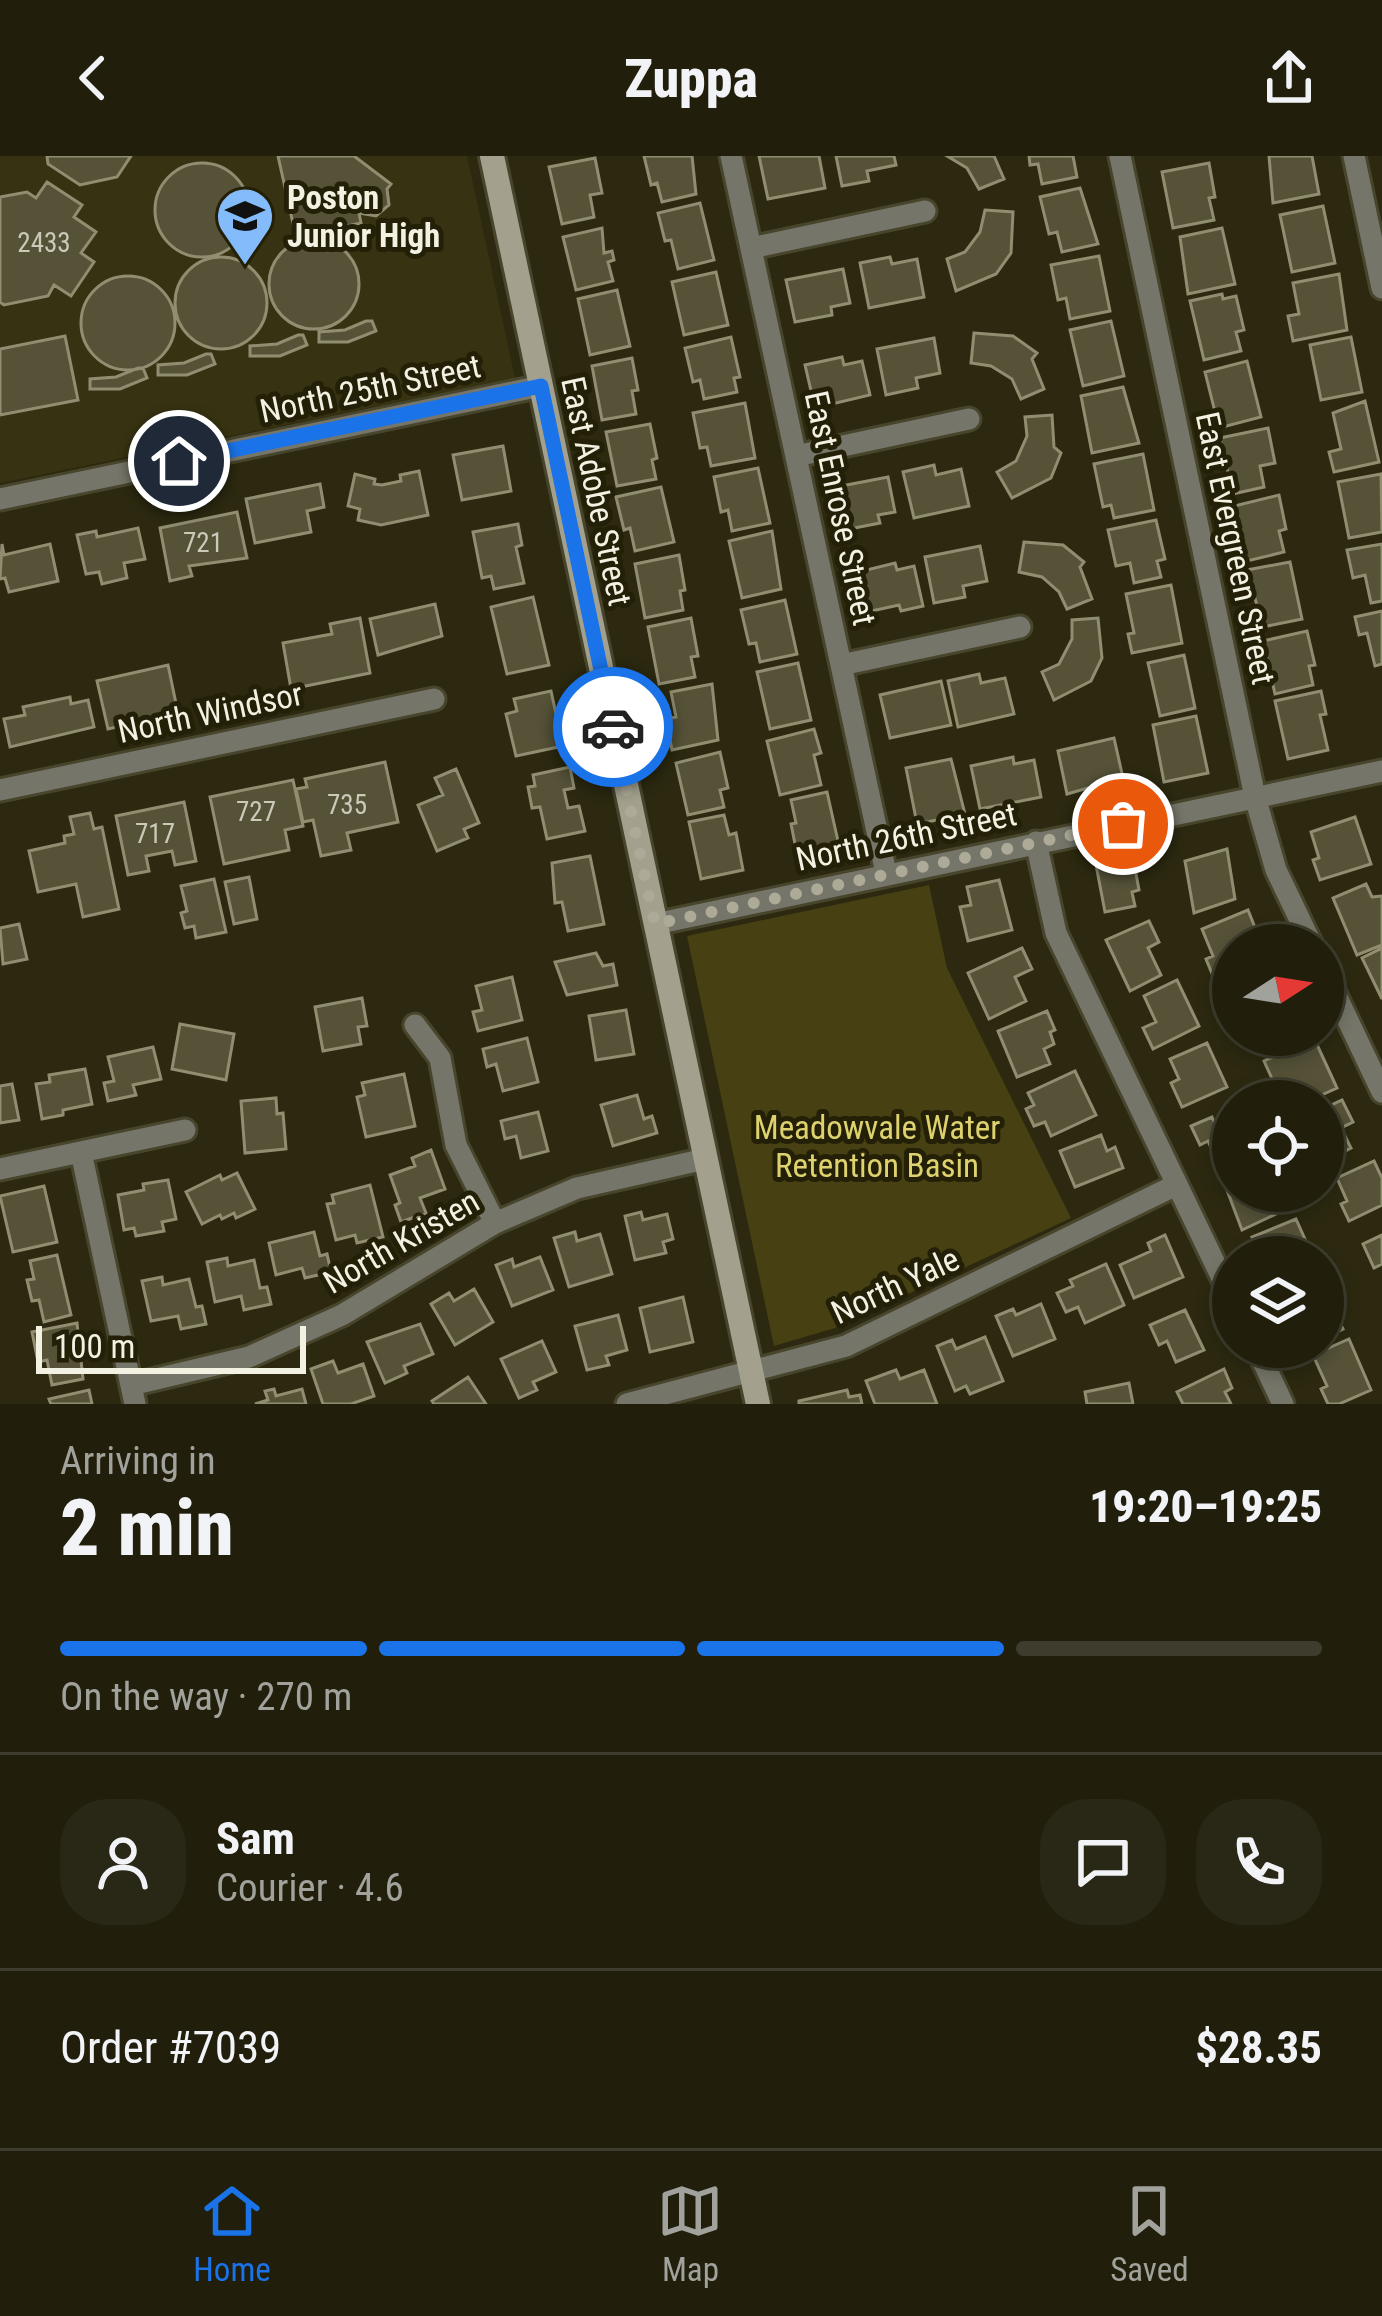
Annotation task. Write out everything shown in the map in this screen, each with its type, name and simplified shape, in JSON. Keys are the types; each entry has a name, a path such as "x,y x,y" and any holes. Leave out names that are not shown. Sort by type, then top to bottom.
{"street":[{"name":"East Adobe Street","path":"492,156 758,1404"},
{"name":"East Enrose Street","path":"731,156 886,873"},
{"name":"East Evergreen Street","path":"1120,156 1255,797 1276,870 1302,924"},
{"path":"1354,156 1382,288"},
{"path":"751,248 925,211"},
{"name":"North 25th Street","path":"0,499 541,386"},
{"path":"796,456 969,419"},
{"path":"841,665 1019,627"},
{"name":"North Windsor","path":"0,790 434,699"},
{"name":"North 26th Street","path":"655,924 1382,771"},
{"path":"1036,842 1056,933 1212,1258"},
{"path":"1344,1012 1382,1093"},
{"path":"415,1025 440,1058 457,1145 495,1223"},
{"path":"0,1169 185,1130"},
{"path":"81,1152 133,1395"},
{"name":"North Kristen","path":"133,1395 249,1357 342,1315 495,1223 577,1188 706,1160"},
{"name":"North Yale","path":"627,1404 823,1355 1176,1185"},
{"path":"1266,1368 1283,1404"}],"shaded area":[{"name":"Poston Junior High","path":"0,156 467,156 515,378 0,483"}],"green space":[{"name":"Meadowvale Water Retention Basin","path":"929,885 947,968 1071,1218 835,1328 774,1346 687,936"}],"building":[{"path":"47,156 131,156 117,177 80,185 48,164"},
{"path":"278,156 354,156 391,184 389,205 376,216 359,213 361,223 296,237"},
{"path":"644,156 692,156 696,194 662,202 657,183 651,185"},
{"path":"759,156 819,156 825,188 768,199"},
{"path":"836,156 894,156 896,165 867,171 869,181 842,186"},
{"path":"947,156 994,156 1004,179 979,189 967,168"},
{"path":"1029,156 1073,156 1077,177 1042,184 1038,164 1030,165"},
{"path":"1269,156 1312,156 1319,194 1273,203"},
{"path":"595,158 602,193 590,195 594,217 562,224 549,167"},
{"path":"202,163 235,177 249,210 235,243 202,257 169,243 155,210 169,177"},
{"path":"1209,163 1214,220 1173,228 1162,172"},
{"path":"47,182 82,205 74,217 96,232 81,253 94,262 71,296 54,285 48,296 4,305 0,302 0,197 27,192 36,198"},
{"path":"1080,188 1098,244 1062,252 1057,232 1049,234 1040,197"},
{"path":"700,203 714,260 678,269 658,213"},
{"path":"1323,206 1335,263 1292,272 1280,215"},
{"path":"985,210 1013,212 1011,253 996,274 956,291 947,259 965,252 980,232"},
{"path":"602,228 604,253 612,251 614,260 608,262 613,281 576,290 563,237"},
{"path":"1222,228 1235,284 1188,294 1180,237"},
{"path":"314,239 331,242 346,252 356,267 356,301 346,316 331,326 314,329 297,326 282,316 272,301 269,284 272,267 282,252 297,242"},
{"path":"1099,256 1110,311 1070,319 1066,298 1058,300 1051,265"},
{"path":"221,257 253,271 267,303 253,335 221,349 189,335 175,303 189,271"},
{"path":"890,257 892,264 917,259 924,297 869,308 860,263"},
{"path":"843,269 850,303 831,307 832,315 795,322 786,280"},
{"path":"716,272 728,325 684,335 672,282"},
{"path":"1339,274 1347,330 1293,341 1288,316 1299,314 1293,283"},
{"path":"128,276 161,290 175,323 161,356 128,370 95,356 81,323 95,290"},
{"path":"617,290 630,346 590,355 578,299"},
{"path":"1222,294 1223,299 1236,296 1244,330 1236,332 1241,351 1204,360 1190,301"},
{"path":"372,321 376,331 348,342 319,342 319,332 345,330"},
{"path":"1111,321 1124,376 1083,386 1070,330"},
{"path":"974,333 1013,336 1037,353 1032,359 1044,389 1021,399 1012,379 991,366 971,363"},
{"path":"303,335 307,345 280,356 250,356 250,346 277,344"},
{"path":"65,336 78,400 0,415 0,349"},
{"path":"731,337 740,377 734,378 737,392 704,399 700,380 693,382 685,348"},
{"path":"1351,337 1362,392 1321,400 1310,345"},
{"path":"934,338 940,373 916,378 918,388 886,395 877,349"},
{"path":"211,354 215,364 187,375 158,375 158,365 184,363"},
{"path":"842,357 844,365 862,361 870,395 815,408 805,365"},
{"path":"632,358 638,390 632,391 636,414 602,420 592,366"},
{"path":"1247,361 1261,417 1219,428 1205,372"},
{"path":"143,368 147,378 120,389 90,389 90,379 116,377"},
{"path":"1123,387 1139,443 1092,453 1081,396"},
{"path":"1365,401 1379,462 1334,472 1329,452 1341,449 1333,413"},
{"path":"745,403 755,458 711,466 707,447 700,448 693,413"},
{"path":"1052,415 1054,447 1061,453 1051,478 1012,498 997,472 1016,461 1027,436 1025,417"},
{"path":"650,424 656,479 617,486 606,432"},
{"path":"1268,428 1275,463 1260,466 1264,487 1233,494 1220,438"},
{"path":"503,446 511,491 462,500 453,455"},
{"path":"1143,454 1154,510 1114,518 1111,505 1103,507 1094,464"},
{"path":"934,465 936,475 961,469 969,506 914,518 903,472"},
{"path":"758,468 770,523 732,531 728,510 721,512 714,477"},
{"path":"419,471 428,515 381,525 358,520 360,509 348,506 355,474 382,485"},
{"path":"1381,474 1382,532 1349,538 1338,482"},
{"path":"888,477 895,512 878,515 880,523 839,531 831,488"},
{"path":"320,484 324,507 307,511 311,532 255,543 246,499"},
{"path":"661,487 674,542 635,551 616,497"},
{"path":"1279,495 1286,529 1279,531 1284,552 1247,561 1234,506"},
{"path":"237,512 247,558 189,566 192,576 170,581 160,528"},
{"path":"1156,520 1165,559 1157,561 1161,577 1134,583 1130,563 1116,566 1108,530"},
{"path":"518,524 522,545 516,547 524,583 494,589 491,576 482,578 473,532"},
{"path":"138,528 145,559 124,563 127,578 102,584 99,572 86,574 77,535 96,531 97,537"},
{"path":"772,531 781,589 742,598 729,541"},
{"path":"1024,542 1063,545 1084,562 1080,567 1092,599 1067,609 1059,592 1042,577 1019,572"},
{"path":"2,544 4,555 50,544 58,581 9,592 5,578 0,579"},
{"path":"1382,544 1382,601 1371,603 1365,575 1353,578 1347,550"},
{"path":"980,546 987,581 963,586 965,597 934,603 925,557"},
{"path":"679,555 683,610 645,618 635,564"},
{"path":"1290,562 1302,619 1263,627 1247,570"},
{"path":"895,563 897,570 914,566 923,606 867,612 858,572"},
{"path":"1171,585 1182,643 1132,653 1128,634 1134,633 1126,594"},
{"path":"533,597 549,665 507,674 491,607"},
{"path":"785,600 797,654 760,662 756,643 749,644 741,610"},
{"path":"435,604 442,636 378,655 370,619"},
{"path":"1382,611 1382,664 1375,666 1367,633 1359,635 1355,617"},
{"path":"360,618 370,673 291,689 283,643 332,634 330,624"},
{"path":"691,618 698,656 691,657 695,677 659,684 648,627"},
{"path":"1098,618 1102,658 1091,681 1054,700 1042,672 1059,664 1072,639 1072,620"},
{"path":"1307,631 1315,665 1309,666 1313,685 1275,694 1263,641"},
{"path":"1184,655 1195,708 1160,716 1148,663"},
{"path":"798,663 811,720 770,729 757,672"},
{"path":"168,665 178,713 108,729 97,681"},
{"path":"979,674 981,683 1005,678 1014,714 958,727 948,681"},
{"path":"941,681 951,725 890,738 880,695"},
{"path":"712,684 718,740 672,750 666,719 676,717 671,692"},
{"path":"551,691 563,746 516,756 506,714 517,711 514,699"},
{"path":"1321,691 1326,714 1320,715 1328,750 1288,759 1275,701"},
{"path":"70,697 71,704 88,700 94,727 10,747 4,719 25,715 23,707"},
{"path":"1196,716 1208,773 1164,782 1153,725"},
{"path":"814,729 821,753 814,755 821,785 780,795 767,741"},
{"path":"1114,738 1123,778 1067,794 1058,751"},
{"path":"720,752 728,788 720,790 724,807 688,815 676,763"},
{"path":"1013,757 1014,764 1034,760 1041,797 980,809 971,766"},
{"path":"951,759 967,822 948,826 947,818 917,824 906,768"},
{"path":"385,762 398,822 347,833 351,850 321,856 313,820 303,822 296,789 307,787 305,779"},
{"path":"570,767 574,788 564,790 568,808 579,806 585,831 547,839 540,807 532,808 528,787 535,786 533,775"},
{"path":"456,769 479,823 464,829 468,838 437,851 418,805 443,795 435,778"},
{"path":"293,780 303,826 285,830 289,850 224,864 210,797"},
{"path":"827,792 840,850 798,859 791,800"},
{"path":"184,802 196,861 175,865 172,851 146,856 149,871 128,875 116,816"},
{"path":"90,813 94,829 102,827 119,909 83,917 76,884 38,892 29,851 65,843 64,836 74,834 70,817"},
{"path":"724,815 729,835 736,833 743,870 701,879 689,822"},
{"path":"1355,817 1371,864 1320,880 1311,832"},
{"path":"1227,849 1235,899 1194,913 1185,861"},
{"path":"590,856 604,924 568,931 562,902 555,903 552,863"},
{"path":"1133,858 1139,890 1132,892 1135,906 1105,912 1096,865"},
{"path":"249,877 257,919 234,924 225,882"},
{"path":"214,879 226,932 196,938 194,926 185,928 181,913 187,911 181,886"},
{"path":"999,880 1012,930 968,941 960,907 971,905 967,887"},
{"path":"1366,884 1372,897 1382,896 1382,945 1357,955 1333,898"},
{"path":"1248,910 1254,924 1214,924"},
{"path":"1149,921 1159,942 1148,948 1161,975 1130,991 1106,940"},
{"path":"19,924 27,959 3,964 0,928"},
{"path":"1212,925 1212,954 1202,929"},
{"path":"1022,948 1032,969 1015,977 1026,1001 989,1019 968,973"},
{"path":"1382,948 1382,999 1362,958"},
{"path":"596,953 603,966 613,964 617,985 567,995 555,962"},
{"path":"512,977 522,1020 478,1031 473,1012 482,1010 476,986"},
{"path":"1177,980 1199,1026 1153,1049 1143,1028 1156,1022 1144,996"},
{"path":"362,998 367,1026 358,1027 361,1044 323,1051 315,1007"},
{"path":"626,1010 634,1054 596,1060 589,1016"},
{"path":"1047,1011 1055,1030 1050,1032 1054,1044 1044,1049 1050,1064 1017,1077 998,1031"},
{"path":"180,1024 234,1034 226,1080 172,1069"},
{"path":"527,1038 538,1082 503,1091 496,1064 487,1067 483,1049"},
{"path":"1207,1043 1224,1080 1212,1080 1212,1094 1182,1107 1171,1083 1179,1079 1170,1059"},
{"path":"153,1047 161,1079 133,1085 136,1095 108,1101 104,1083 114,1081 108,1057"},
{"path":"1275,1056 1322,1056 1333,1080 1273,1080 1264,1061"},
{"path":"85,1069 92,1104 42,1119 36,1084 50,1082 49,1075"},
{"path":"1075,1071 1096,1115 1051,1136 1045,1122 1034,1126 1026,1109 1034,1105 1028,1093"},
{"path":"404,1074 415,1126 366,1137 357,1097 365,1095 362,1083"},
{"path":"12,1084 19,1120 0,1123 0,1086"},
{"path":"637,1095 644,1119 652,1116 657,1133 613,1146 601,1105"},
{"path":"276,1098 277,1114 283,1113 286,1149 245,1153 241,1101"},
{"path":"1344,1104 1353,1122 1344,1126"},
{"path":"538,1112 548,1151 521,1158 516,1136 505,1139 501,1121"},
{"path":"1212,1117 1212,1150 1208,1141 1200,1145 1191,1126"},
{"path":"1101,1135 1107,1151 1115,1147 1123,1168 1075,1187 1060,1151"},
{"path":"431,1150 445,1189 420,1198 426,1213 401,1222 390,1175 415,1166 412,1158"},
{"path":"1374,1161 1382,1178 1382,1205 1349,1221 1344,1210 1344,1175"},
{"path":"237,1173 255,1209 236,1218 234,1213 222,1219 220,1215 202,1224 186,1192 220,1175 222,1180"},
{"path":"168,1180 176,1219 162,1222 164,1231 136,1236 134,1228 124,1230 118,1195"},
{"path":"370,1185 383,1237 357,1243 355,1235 336,1240 327,1204 334,1203 332,1195"},
{"path":"44,1186 57,1242 13,1252 0,1196"},
{"path":"641,1212 643,1220 667,1214 673,1239 663,1242 666,1253 635,1260 625,1216"},
{"path":"1235,1212 1278,1212 1278,1213 1242,1230"},
{"path":"1296,1219 1304,1236 1254,1236"},
{"path":"314,1232 320,1256 327,1254 331,1272 305,1278 302,1268 276,1275 269,1243"},
{"path":"575,1232 577,1241 600,1234 612,1274 569,1287 554,1238"},
{"path":"1165,1235 1183,1277 1134,1298 1120,1265 1151,1251 1148,1243"},
{"path":"1382,1235 1382,1264 1374,1268 1363,1244"},
{"path":"57,1255 71,1315 44,1322 39,1300 32,1301 27,1280 34,1279 30,1261"},
{"path":"540,1257 553,1290 512,1306 496,1265 512,1259 514,1267"},
{"path":"227,1258 228,1266 254,1260 260,1288 267,1287 271,1304 244,1310 241,1296 215,1302 207,1262"},
{"path":"1106,1264 1124,1305 1085,1323 1078,1307 1066,1312 1057,1293 1073,1286 1070,1280"},
{"path":"162,1277 163,1285 189,1279 206,1324 181,1329 178,1316 151,1321 142,1281"},
{"path":"474,1289 493,1322 455,1345 431,1304 449,1293 454,1301"},
{"path":"683,1297 693,1342 650,1352 640,1308"},
{"path":"1041,1304 1055,1339 1013,1356 996,1316 1013,1309 1016,1315"},
{"path":"1185,1310 1204,1350 1176,1362 1167,1341 1159,1345 1150,1325"},
{"path":"618,1315 627,1350 606,1356 609,1365 587,1370 575,1326"},
{"path":"77,1323 83,1379 52,1385 47,1360 38,1362 32,1332"},
{"path":"420,1324 433,1354 404,1366 407,1373 385,1383 367,1342"},
{"path":"985,1337 1003,1381 970,1394 966,1386 955,1391 937,1346 952,1340 956,1349"},
{"path":"1349,1339 1371,1390 1328,1404 1319,1368 1344,1368 1344,1341"},
{"path":"542,1341 556,1372 533,1382 537,1390 519,1398 501,1359"},
{"path":"333,1361 338,1373 363,1364 374,1396 351,1404 323,1404 311,1369"},
{"path":"1224,1369 1232,1388 1225,1392 1231,1404 1183,1404 1177,1392"},
{"path":"896,1370 900,1379 924,1370 937,1404 875,1404 866,1381"},
{"path":"468,1377 486,1404 434,1404 432,1401"},
{"path":"1129,1383 1133,1404 1087,1404 1085,1392"},
{"path":"274,1389 276,1396 302,1389 306,1404 255,1404 268,1400 265,1391"},
{"path":"89,1390 92,1404 51,1404 49,1399"},
{"path":"847,1390 849,1397 860,1395 862,1404 799,1404 799,1401"}],"way so far":[{"path":"613,727 655,924 1123,824"}],"place":[{"name":"Poston Junior High","path":"245,267"}],"route":[{"path":"179,461 541,386 613,727"}]}
